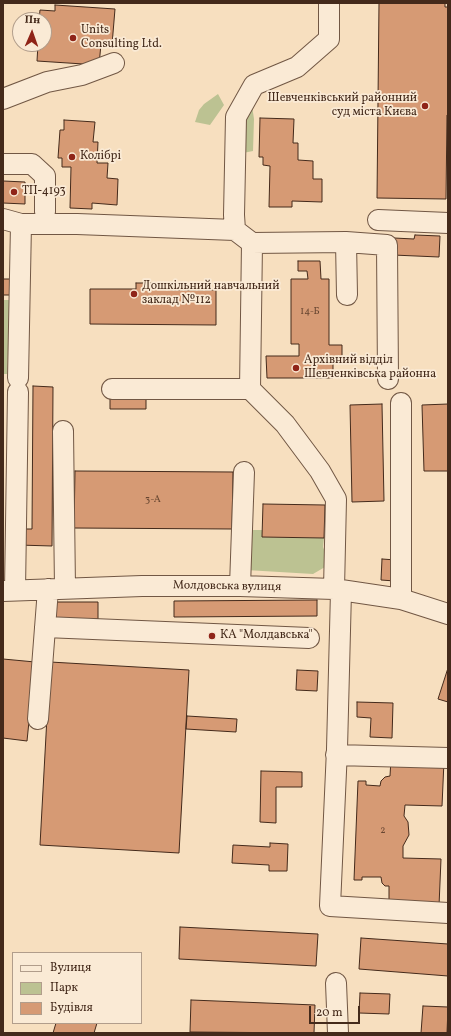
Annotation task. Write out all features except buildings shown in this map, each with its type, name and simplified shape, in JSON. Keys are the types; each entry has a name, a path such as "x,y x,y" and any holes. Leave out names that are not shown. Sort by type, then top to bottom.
{"street":[{"path":"235,230 236,117 254,85 297,67 329,39 329,3"},
{"path":"3,99 47,82 82,74 114,63"},
{"path":"3,164 32,164 45,176 44,212"},
{"path":"378,220 448,223"},
{"path":"9,591 18,385 12,221 235,230 252,242 346,242 387,245 388,379"},
{"path":"250,389 252,242"},
{"path":"346,242 347,295"},
{"path":"112,389 250,389 285,424 320,471 336,499 336,755 330,906 448,913"},
{"path":"401,403 401,599"},
{"path":"38,719 45,627 56,589 63,431"},
{"path":"240,586 244,472"},
{"name":"Молдовська вулиця","path":"9,591 142,586 240,586 337,590 401,599 448,614"},
{"path":"45,627 309,638"},
{"path":"336,755 448,758"},
{"path":"336,983 338,1033"}],"green space":[{"path":"218,94 224,105 210,125 195,122 199,110 204,104"},
{"path":"251,99 254,119 253,151 238,154"},
{"path":"3,300 10,300 7,374 3,374"},
{"path":"248,530 262,530 262,537 324,538 323,547 327,557 325,567 313,574 246,570"}],"place":[{"name":"Units Consulting Ltd.","path":"73,38"},
{"name":"Шевченківський районний суд міста Києва","path":"425,106"},
{"name":"Колібрі","path":"72,157"},
{"name":"ТП-4193","path":"14,192"},
{"name":"Дошкільний навчальний заклад №112","path":"134,294"},
{"name":"Архівний відділ Шевченківська районна","path":"296,368"},
{"name":"КА \"Молдавська\"","path":"212,636"}]}
